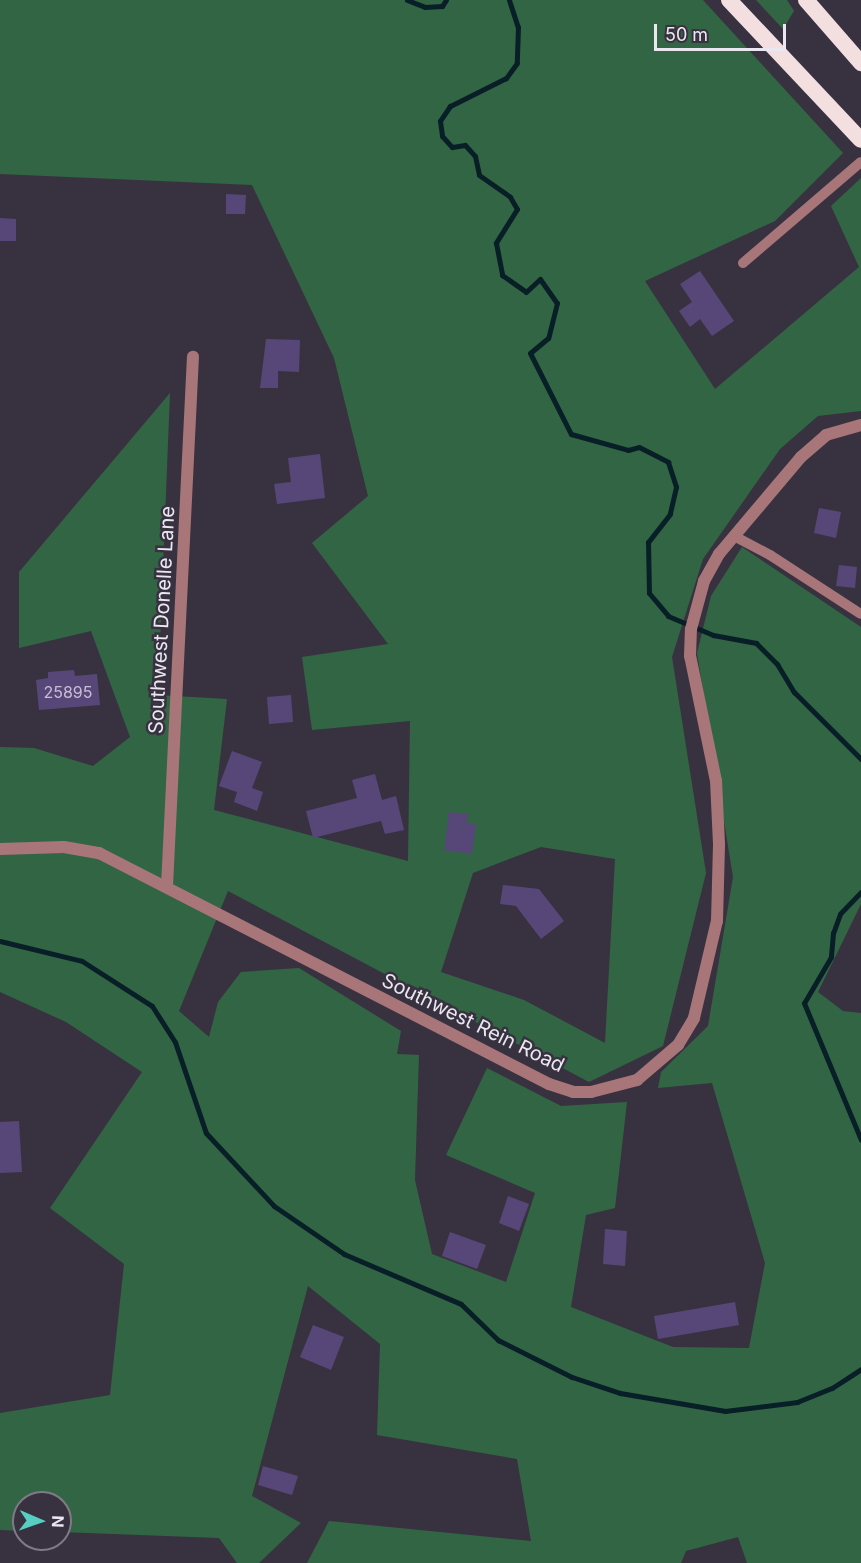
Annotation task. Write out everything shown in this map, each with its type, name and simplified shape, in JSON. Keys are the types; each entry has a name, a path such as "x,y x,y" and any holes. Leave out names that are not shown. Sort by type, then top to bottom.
{"highway":[{"path":"729,0 861,140"},
{"path":"806,0 861,63"}],"street":[{"name":"Southwest Donelle Lane","path":"167,886 193,357"},
{"name":"Southwest Rein Road","path":"0,849 82,848 167,886 396,1008 549,1084 573,1092 621,1086 651,1071 678,1045 694,1018 717,921 719,844 716,781 694,687 691,629 704,581 734,536 818,442 826,435 861,425"}],"lane":[{"path":"743,263 861,162"},
{"path":"734,536 770,555 861,614"}],"green space":[{"path":"0,0 703,0 843,153 775,221 645,281 715,389 859,267 831,206 861,178 861,411 818,416 780,449 703,559 672,657 706,873 663,1046 589,1082 228,891 179,1011 209,1037 218,1002 241,972 299,968 401,1031 397,1054 419,1055 415,1180 432,1254 506,1282 535,1193 446,1155 487,1068 561,1106 627,1102 615,1208 586,1215 571,1307 673,1347 749,1348 765,1263 712,1083 658,1088 661,1072 708,1026 733,877 697,653 711,596 742,547 861,627 861,904 818,992 843,1011 861,1013 861,1563 747,1563 738,1537 686,1551 681,1563 307,1563 329,1521 531,1541 517,1459 377,1435 380,1344 308,1286 252,1496 301,1523 259,1563 237,1563 219,1538 72,1532 72,1491 12,1491 12,1530 0,1530 0,1413 110,1395 124,1264 50,1208 142,1072 66,1022 0,992 0,747 34,748 93,766 130,737 91,631 19,648 19,572 170,393 158,695 227,699 214,810 408,861 410,721 312,730 302,657 388,644 312,543 368,496 334,358 252,185 0,174","holes":["541,847 615,859 605,1043 524,1000 441,972 473,873"]},
{"path":"756,0 787,0 794,11 783,29"}],"building":[{"path":"226,194 246,195 245,214 226,214"},
{"path":"0,218 16,219 16,241 0,241"},
{"path":"700,271 734,321 712,336 700,319 690,327 679,311 692,302 680,284"},
{"path":"266,339 300,340 299,372 278,371 278,388 260,388"},
{"path":"320,454 325,498 277,504 274,484 291,482 288,458"},
{"path":"819,508 841,512 836,538 814,533"},
{"path":"839,565 857,567 855,588 836,586"},
{"path":"74,670 75,676 97,674 100,705 39,710 36,680 48,678 48,672"},
{"path":"291,695 293,722 269,724 267,697"},
{"path":"232,751 262,762 252,788 263,792 257,811 234,802 237,792 219,786"},
{"path":"375,774 382,800 396,796 404,830 385,834 381,821 313,838 306,811 357,798 352,780"},
{"path":"449,812 468,814 467,823 476,824 472,854 444,850"},
{"path":"503,885 539,889 564,921 541,939 516,906 500,904"},
{"path":"19,1121 22,1172 0,1173 0,1122"},
{"path":"508,1196 529,1204 519,1231 499,1223"},
{"path":"605,1229 627,1231 625,1266 603,1264"},
{"path":"450,1232 486,1245 477,1269 442,1256"},
{"path":"735,1302 739,1325 658,1339 654,1316"},
{"path":"313,1325 344,1337 331,1370 300,1357"},
{"path":"263,1466 298,1476 292,1495 258,1485"}],"waterway":[{"path":"407,0 425,7 442,6 446,0"},
{"path":"509,0 518,27 517,63 506,78 450,106 440,121 442,136 452,147 465,145 475,156 479,175 510,197 517,209 496,243 502,275 526,292 540,279 557,303 548,338 530,353 571,434 628,450 639,447 668,462 676,487 670,514 648,542 649,593 668,616 713,635 756,643 777,664 794,692 861,759"},
{"path":"861,892 840,914 833,933 831,957 804,1003 861,1140"},
{"path":"0,941 82,961 152,1006 175,1042 206,1133 274,1206 344,1254 461,1304 498,1340 572,1377 620,1393 725,1411 797,1402 832,1388 861,1369"}]}
